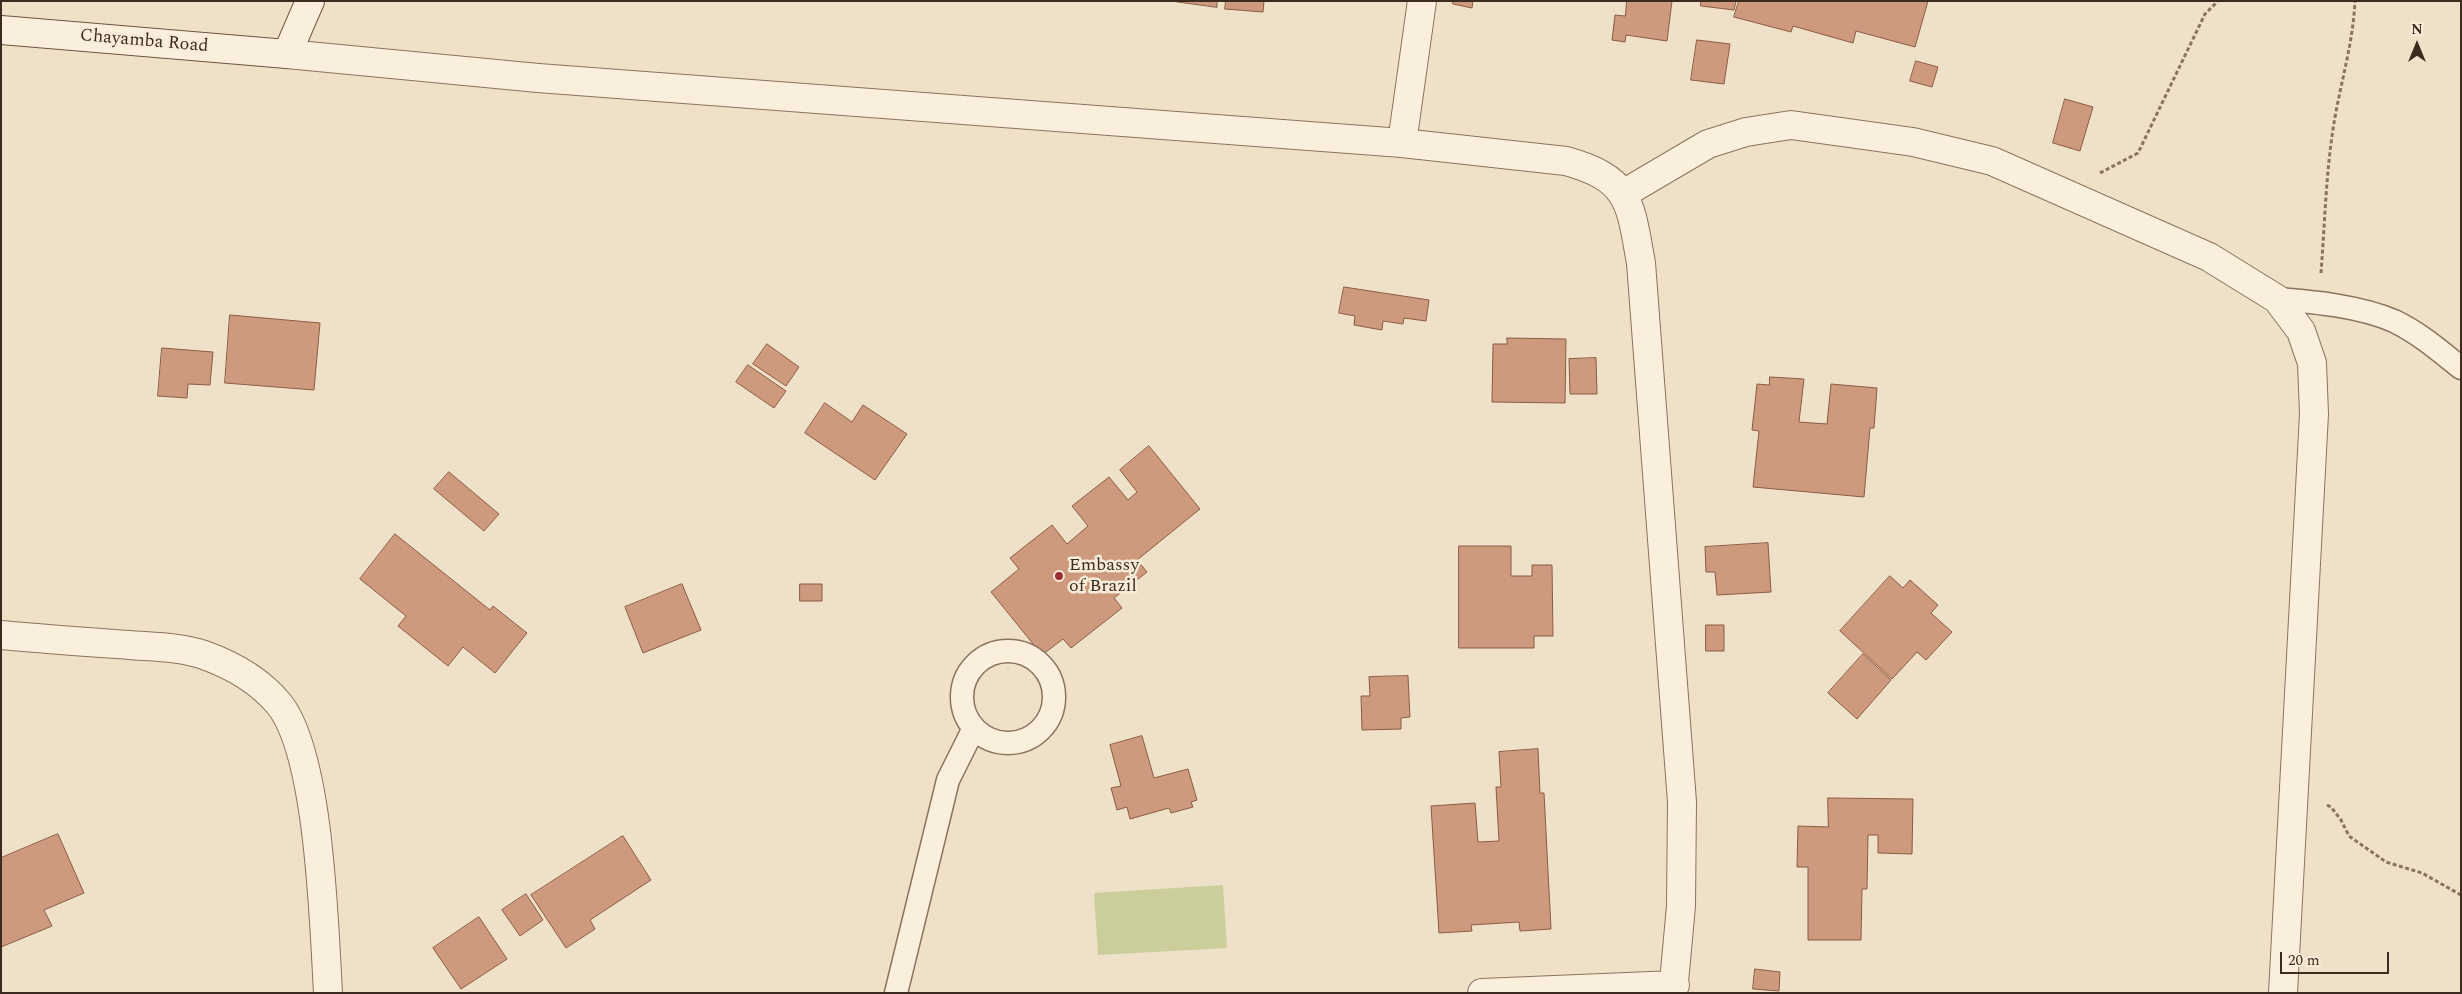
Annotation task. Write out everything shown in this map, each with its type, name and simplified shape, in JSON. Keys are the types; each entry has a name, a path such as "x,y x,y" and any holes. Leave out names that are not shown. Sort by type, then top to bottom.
{"street":[{"path":"287,54 310,1"},
{"path":"1402,143 1422,1"},
{"name":"Chayamba Road","path":"1,30 287,54 538,78 1402,143 1566,161 1590,168 1610,179 1623,194"},
{"path":"1482,993 1674,989 1681,906 1682,802 1640,263 1632,215 1623,194 1708,144 1746,132 1790,125 1913,142 1984,159 2064,192 2209,257 2290,300 2312,363 2314,414 2283,993"},
{"path":"1,635 166,648 203,654 231,666 258,684 280,705 292,729 309,789 323,891 328,993"}],"lane":[{"path":"2290,300 2359,310 2394,321 2426,340 2461,368"},
{"path":"1005,650 1032,656 1050,676 1055,702 1045,726 1024,742 996,743 973,730 961,706 963,679 980,659 1005,650"},
{"path":"896,993 948,780 973,730"}],"path":[{"path":"2064,192 2138,153 2205,14 2218,1"},
{"path":"2290,300 2321,276 2330,151 2335,117 2350,52 2355,1"},
{"path":"2294,797 2331,807 2349,836 2386,862 2422,873 2461,895"}],"green space":[{"path":"1223,885 1227,948 1098,955 1094,893"}],"building":[{"path":"1171,1 1217,1 1217,7"},
{"path":"1226,1 1264,1 1263,12 1225,9"},
{"path":"1453,1 1473,1 1472,8 1453,4"},
{"path":"1627,1 1672,1 1667,41 1626,35 1625,42 1612,40 1615,15 1625,16"},
{"path":"1701,1 1736,1 1734,10 1701,6"},
{"path":"1739,1 1928,1 1915,47 1856,31 1853,43 1793,26 1791,32 1734,17"},
{"path":"1697,40 1730,44 1724,84 1691,80"},
{"path":"1916,61 1938,67 1932,87 1910,81"},
{"path":"2065,99 2093,107 2080,151 2053,143"},
{"path":"1344,287 1429,300 1426,321 1404,318 1403,324 1383,321 1382,330 1354,325 1355,316 1339,313"},
{"path":"230,315 320,323 314,390 225,383"},
{"path":"1507,338 1566,339 1565,403 1492,402 1493,344 1507,344"},
{"path":"767,344 799,367 786,386 753,364"},
{"path":"162,348 213,352 210,385 188,384 187,398 158,396"},
{"path":"1596,358 1597,394 1570,394 1569,359"},
{"path":"748,365 786,391 774,408 736,382"},
{"path":"1770,377 1804,379 1799,422 1827,424 1831,384 1877,388 1874,428 1870,428 1864,497 1753,487 1759,431 1752,430 1757,384 1769,385"},
{"path":"825,403 852,422 863,405 907,434 875,480 805,433"},
{"path":"1149,446 1200,509 1137,560 1147,572 1114,598 1122,608 1071,648 1063,639 1042,655 991,592 1019,569 1010,558 1052,525 1067,544 1088,526 1072,506 1109,477 1128,500 1137,492 1120,470"},
{"path":"449,472 499,514 484,531 434,489"},
{"path":"395,534 490,610 493,606 527,633 495,673 463,647 448,666 398,626 406,616 360,579"},
{"path":"1768,543 1771,592 1717,595 1715,572 1706,572 1705,547"},
{"path":"1459,546 1511,546 1511,576 1532,576 1532,565 1552,565 1553,636 1534,636 1534,648 1459,648"},
{"path":"1890,576 1903,588 1910,580 1938,605 1931,613 1952,632 1926,660 1917,652 1892,679 1840,631"},
{"path":"682,584 701,630 643,653 625,607"},
{"path":"800,584 822,584 822,601 800,601"},
{"path":"1706,625 1724,625 1724,651 1706,651"},
{"path":"1863,654 1891,680 1857,719 1828,693"},
{"path":"1408,676 1410,717 1401,718 1401,729 1362,730 1361,696 1370,696 1369,677"},
{"path":"1142,736 1154,778 1188,769 1197,800 1191,802 1193,807 1171,813 1169,808 1130,819 1127,807 1117,810 1111,788 1121,786 1110,745"},
{"path":"1538,749 1540,793 1544,793 1551,929 1520,931 1519,922 1471,925 1472,931 1439,933 1431,806 1475,803 1478,842 1499,841 1496,787 1501,787 1499,752"},
{"path":"1828,798 1913,799 1912,854 1878,853 1878,835 1868,835 1867,889 1862,889 1861,940 1808,940 1808,867 1797,867 1798,826 1828,827"},
{"path":"58,834 84,893 44,910 52,926 1,947 1,858"},
{"path":"623,836 651,880 590,920 595,929 566,948 531,895"},
{"path":"526,894 543,920 520,936 502,910"},
{"path":"479,917 507,959 461,989 433,948"},
{"path":"1755,969 1780,972 1779,991 1753,989"}],"place":[{"name":"Embassy of Brazil","path":"1059,576"}]}
